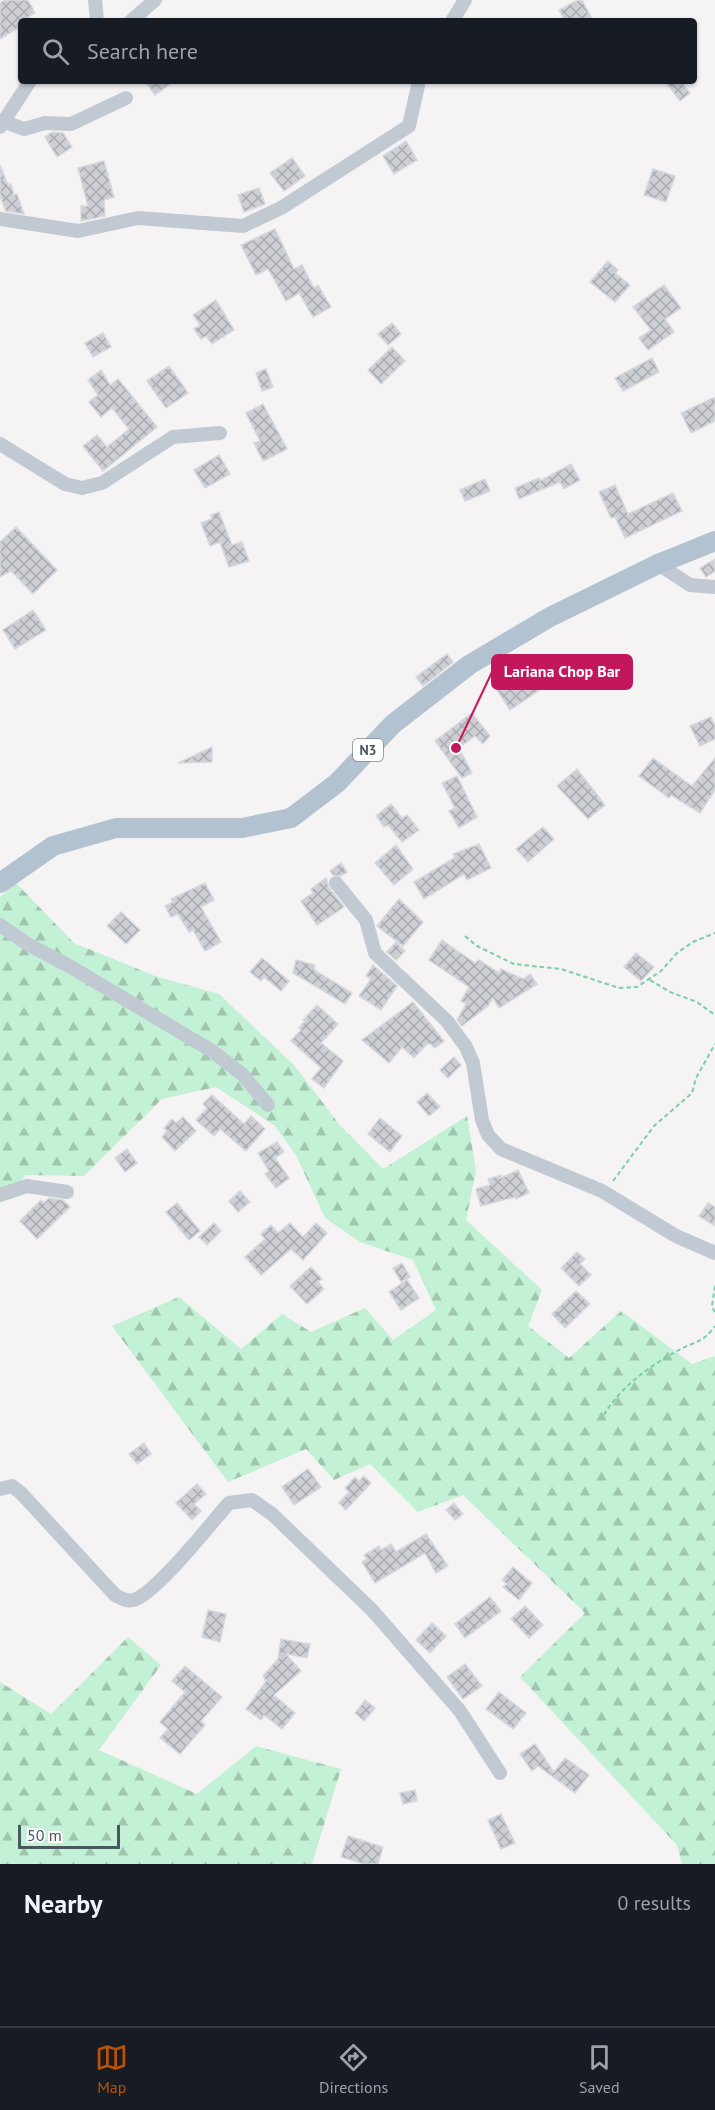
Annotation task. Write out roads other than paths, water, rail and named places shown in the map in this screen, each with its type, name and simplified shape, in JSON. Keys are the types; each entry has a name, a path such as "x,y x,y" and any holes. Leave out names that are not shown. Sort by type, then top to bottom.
{"main road":[{"name":"N3","path":"0,883 53,846 116,828 242,828 291,818 337,783 393,724 469,665 550,617 658,564 715,541"}],"street":[{"path":"95,0 97,18"},
{"path":"134,18 155,0"},
{"path":"454,18 465,0"},
{"path":"28,84 2,125 24,129 45,123 71,124 126,98"},
{"path":"0,219 78,231 138,218 243,226 281,208 409,126 418,84"},
{"path":"0,444 64,484 82,488 102,483 173,437 220,433"},
{"path":"658,564 690,585 715,587"},
{"path":"336,883 366,920 375,953 447,1021 466,1047 473,1063 482,1120 488,1135 501,1149 522,1160 602,1191 676,1236 715,1253"},
{"path":"0,926 213,1051 242,1074 267,1105"},
{"path":"0,1195 27,1186 67,1192"},
{"path":"0,1489 12,1486 21,1493 115,1595 123,1600 133,1600 142,1595 175,1566 229,1503 252,1500 272,1514 372,1610 460,1711 500,1773"}],"place":[{"name":"Lariana Chop Bar","path":"456,748"}]}
